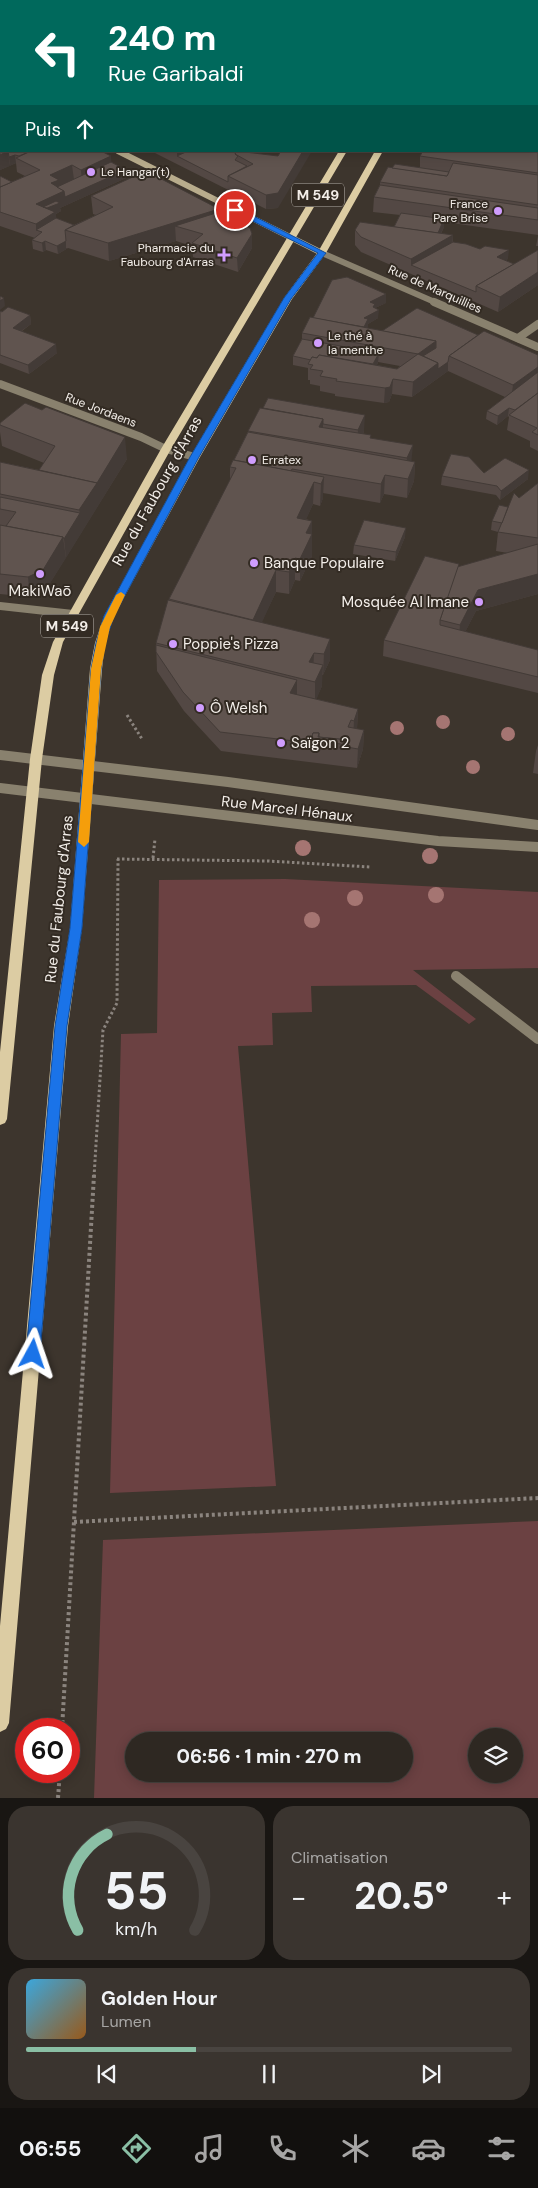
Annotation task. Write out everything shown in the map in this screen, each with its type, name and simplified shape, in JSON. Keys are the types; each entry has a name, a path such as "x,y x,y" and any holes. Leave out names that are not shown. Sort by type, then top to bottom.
{"main road":[{"name":"M 549","path":"293,238 342,152"},
{"name":"Rue du Faubourg d'Arras","path":"0,1723 61,1026 76,928 96,669 105,627 195,457 288,298 378,152"},
{"name":"Rue du Faubourg d'Arras","path":"0,1119 36,759 48,674 58,642 166,449 268,276 293,238"}],"street":[{"path":"120,152 318,251"},
{"name":"Rue de Marquillies","path":"318,251 538,347"},
{"path":"518,338 538,324"},
{"name":"Rue Jordaens","path":"0,384 141,437 166,449 195,457"},
{"path":"0,606 73,614"},
{"name":"Rue Marcel Hénaux","path":"0,755 89,765 538,825"},
{"name":"Rue Marcel Hénaux","path":"0,788 429,840 538,847"},
{"path":"456,976 538,1039"}],"path":[{"path":"127,718 146,746"},
{"path":"63,1718 103,1030 117,1003 118,859 268,861 374,868"},
{"path":"74,1522 538,1498"},
{"path":"58,1798 59,1783"}],"shaded area":[{"path":"285,879 538,892 538,968 413,970 476,1019 469,1024 416,985 311,986 312,1012 272,1013 273,1045 238,1046 276,1486 110,1493 121,1034 157,1033 159,880"},
{"path":"538,1521 538,1798 94,1798 103,1540"}],"building":[{"path":"8,152 29,152 19,156 9,157"},
{"path":"29,152 103,152 111,156 81,170 72,165 50,175 59,180 51,183 64,191 36,204 55,212 36,224 0,212 0,187 40,170 16,158"},
{"path":"186,152 236,152 235,154 238,156 235,160 247,166 228,176 228,182 177,156"},
{"path":"236,152 245,152 278,156 280,152 302,152 278,193 266,195 228,176 253,164 235,154"},
{"path":"422,152 538,152 538,173 420,156"},
{"path":"111,162 126,170 65,197 64,191 57,187"},
{"path":"453,163 538,175 538,205 380,182 388,167 447,176"},
{"path":"395,164 449,172 447,176 392,168"},
{"path":"146,171 219,209 108,243 65,230 113,207 91,196"},
{"path":"0,176 12,182 0,187"},
{"path":"380,185 538,208 538,220 374,197"},
{"path":"56,201 60,203 47,208 43,207"},
{"path":"219,212 250,228 252,234 237,258 192,243 203,234 175,226"},
{"path":"401,213 444,219 438,233 394,227"},
{"path":"56,218 74,225 65,230 66,241 57,246 45,241 42,243 32,240 42,232 36,230"},
{"path":"360,222 453,235 411,259 361,237 355,230"},
{"path":"453,242 480,249 485,246 509,250 497,257 514,264 476,286 476,292 411,265"},
{"path":"538,250 538,272 500,297 476,286"},
{"path":"347,277 386,294 370,302 375,304 373,307 379,310 364,318 368,319 364,327 313,318 332,280"},
{"path":"8,307 30,315 13,328 56,344 28,365 0,355 0,311 2,312"},
{"path":"417,308 478,335 449,356 448,362 438,369 438,363 423,356 436,348 436,341 382,331"},
{"path":"310,317 436,341 418,354 302,333"},
{"path":"484,331 538,355 538,367 513,385 449,356"},
{"path":"302,339 379,353 373,364 319,355 317,358 312,357 311,360 293,356"},
{"path":"418,354 438,363 413,382 393,379 390,387 385,388 336,381 337,379 320,376 323,371 310,369 313,365 308,364 312,357 317,358 319,355 397,369"},
{"path":"538,372 538,393 515,410 509,408 498,416 487,411"},
{"path":"538,393 538,435 532,432 537,428 509,415"},
{"path":"268,398 365,415 358,430 323,424 323,419 263,408"},
{"path":"25,403 42,410 46,407 125,437 97,483 39,470 55,446 0,425 0,423"},
{"path":"260,408 323,419 319,427 371,435 370,438 413,445 407,458 248,431"},
{"path":"248,432 415,462 408,479 385,475 381,484 292,469 291,471 234,460"},
{"path":"451,454 469,457 484,473 505,458 529,470 501,491 497,486 442,476"},
{"name":"Banque Populaire","path":"233,460 324,477 321,484 314,482 297,518 312,521 306,533 312,534 300,559 295,558 289,572 276,570 253,620 169,599 236,468 230,467"},
{"path":"0,462 97,483 79,510 0,494"},
{"path":"538,483 538,538 498,532 514,493 519,498"},
{"path":"0,497 80,513 64,539 63,537 6,526 16,512 0,509"},
{"path":"499,505 508,507 502,523 492,521"},
{"path":"364,520 406,528 396,552 354,545"},
{"path":"0,525 63,537 43,570 28,577 0,574"},
{"path":"538,544 538,574 478,590 460,625 440,620 457,567"},
{"path":"425,556 459,564 440,625 538,650 538,677 384,640"},
{"path":"168,600 330,639 324,654 314,653 309,662 323,665 315,682 156,643"},
{"path":"156,645 297,680 290,693 358,709 354,721 351,720 348,727 364,730 358,749 347,747 348,740 319,737 319,733 313,733 311,743 220,732 183,692 156,652"},
{"path":"313,733 319,733 318,737 348,740 348,745 311,740"}],"slow traffic":[{"path":"84,842 96,669 100,643 105,627 121,595"}],"place":[{"name":"Le Hangar(t)","path":"91,172"},
{"name":"France Pare Brise","path":"498,211"},
{"name":"Pharmacie du Faubourg d'Arras","path":"224,255"},
{"name":"Le thé à la menthe","path":"318,343"},
{"name":"Erratex","path":"252,460"},
{"name":"Banque Populaire","path":"254,563"},
{"name":"MakiWaō","path":"40,574"},
{"name":"Mosquée Al Imane","path":"479,602"},
{"name":"Poppie's Pizza","path":"173,644"},
{"name":"Ô Welsh","path":"200,708"},
{"name":"Saïgon 2","path":"281,743"}],"route":[{"path":"33,1354 61,1026 76,928 83,858 96,669 100,643 109,616 195,457 288,298 322,253 235,210"}]}
